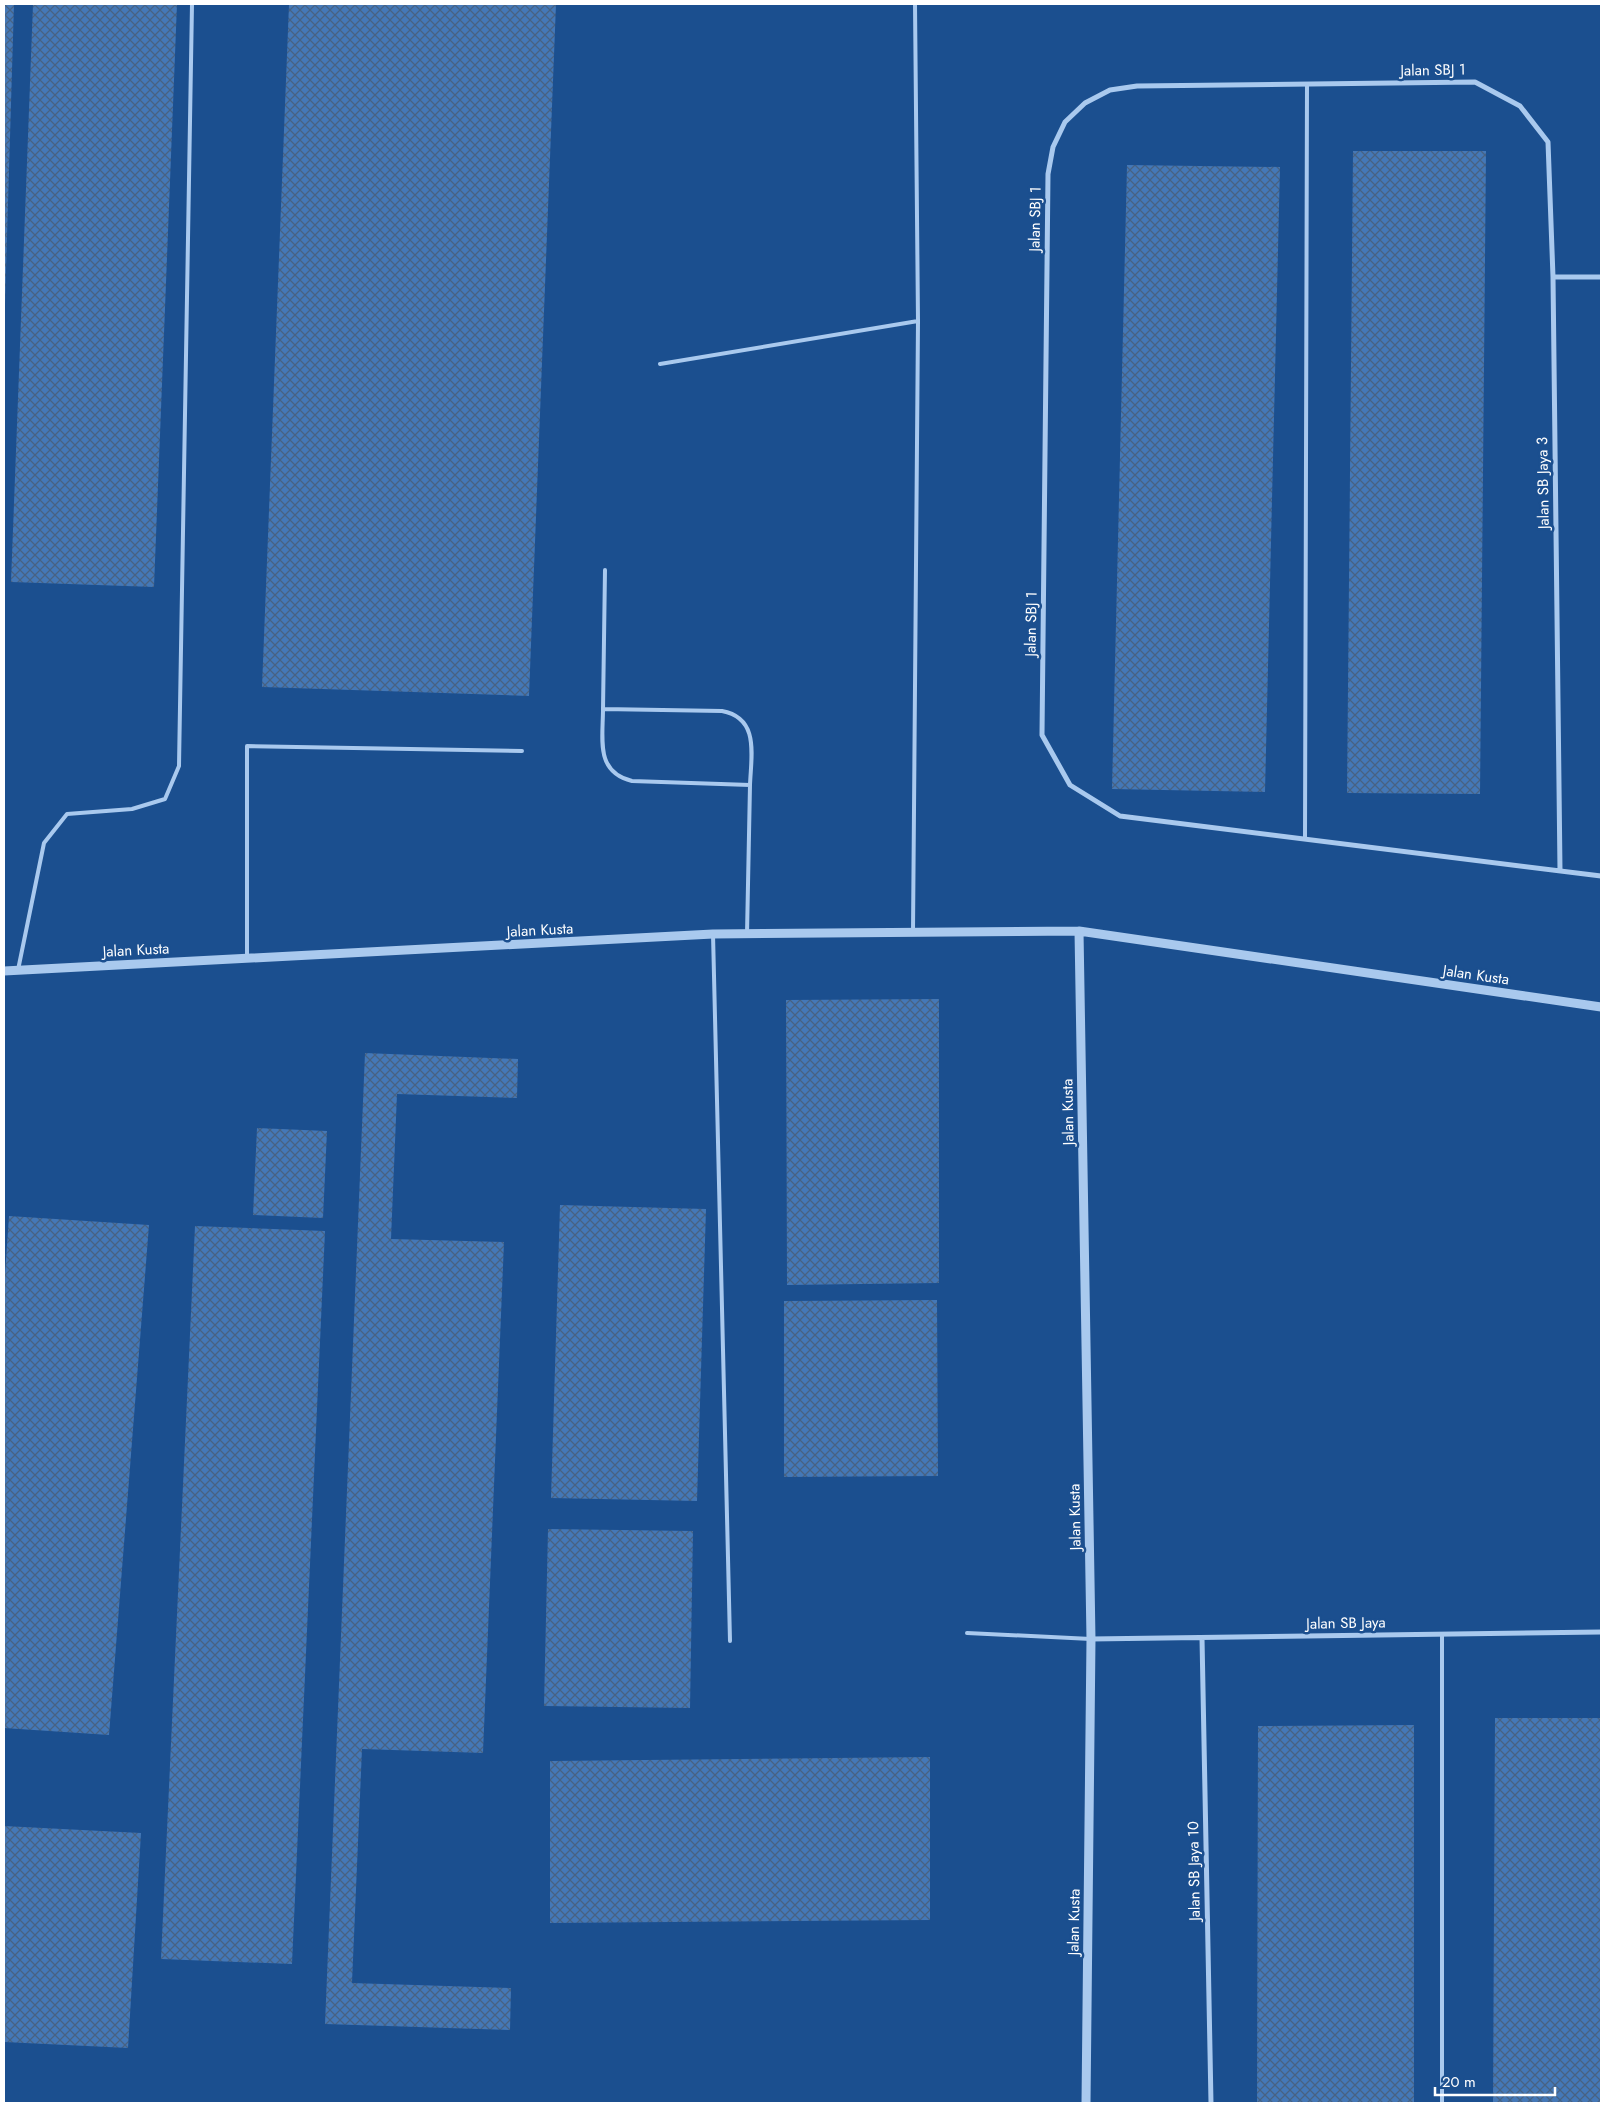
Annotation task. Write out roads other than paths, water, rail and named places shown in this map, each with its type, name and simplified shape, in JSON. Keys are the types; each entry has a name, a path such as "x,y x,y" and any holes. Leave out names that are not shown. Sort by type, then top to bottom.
{"street":[{"name":"Jalan SBJ 1","path":"1306,838 1120,816 1070,785 1042,734 1048,174 1053,147 1066,122 1085,103 1110,90 1137,86 1475,82 1520,106"},
{"name":"Jalan SB Jaya 3","path":"1520,106 1548,142 1553,277 1560,870"},
{"path":"1553,277 1601,277"},
{"path":"1306,838 1601,876"},
{"name":"Jalan Kusta","path":"4,971 713,934 1079,931 1601,1007"},
{"name":"Jalan Kusta","path":"1079,931 1091,1639 1086,2103"},
{"name":"Jalan SB Jaya","path":"1091,1639 1601,1632"},
{"name":"Jalan SB Jaya 10","path":"1202,1638 1211,2103"}],"lane":[{"path":"18,970 44,843 67,814 132,808 165,800 179,766 192,4"},
{"path":"913,932 918,321 915,4"},
{"path":"1306,838 1307,84"},
{"path":"660,364 918,321"},
{"path":"605,570 603,750 605,762 611,771 620,778 632,781 750,785"},
{"path":"603,709 722,711 734,713 749,730 751,741 747,934"},
{"path":"247,959 247,746 522,751"},
{"path":"713,934 730,1641"},
{"path":"967,1633 1091,1639"},
{"path":"1442,1634 1442,2103"}]}
